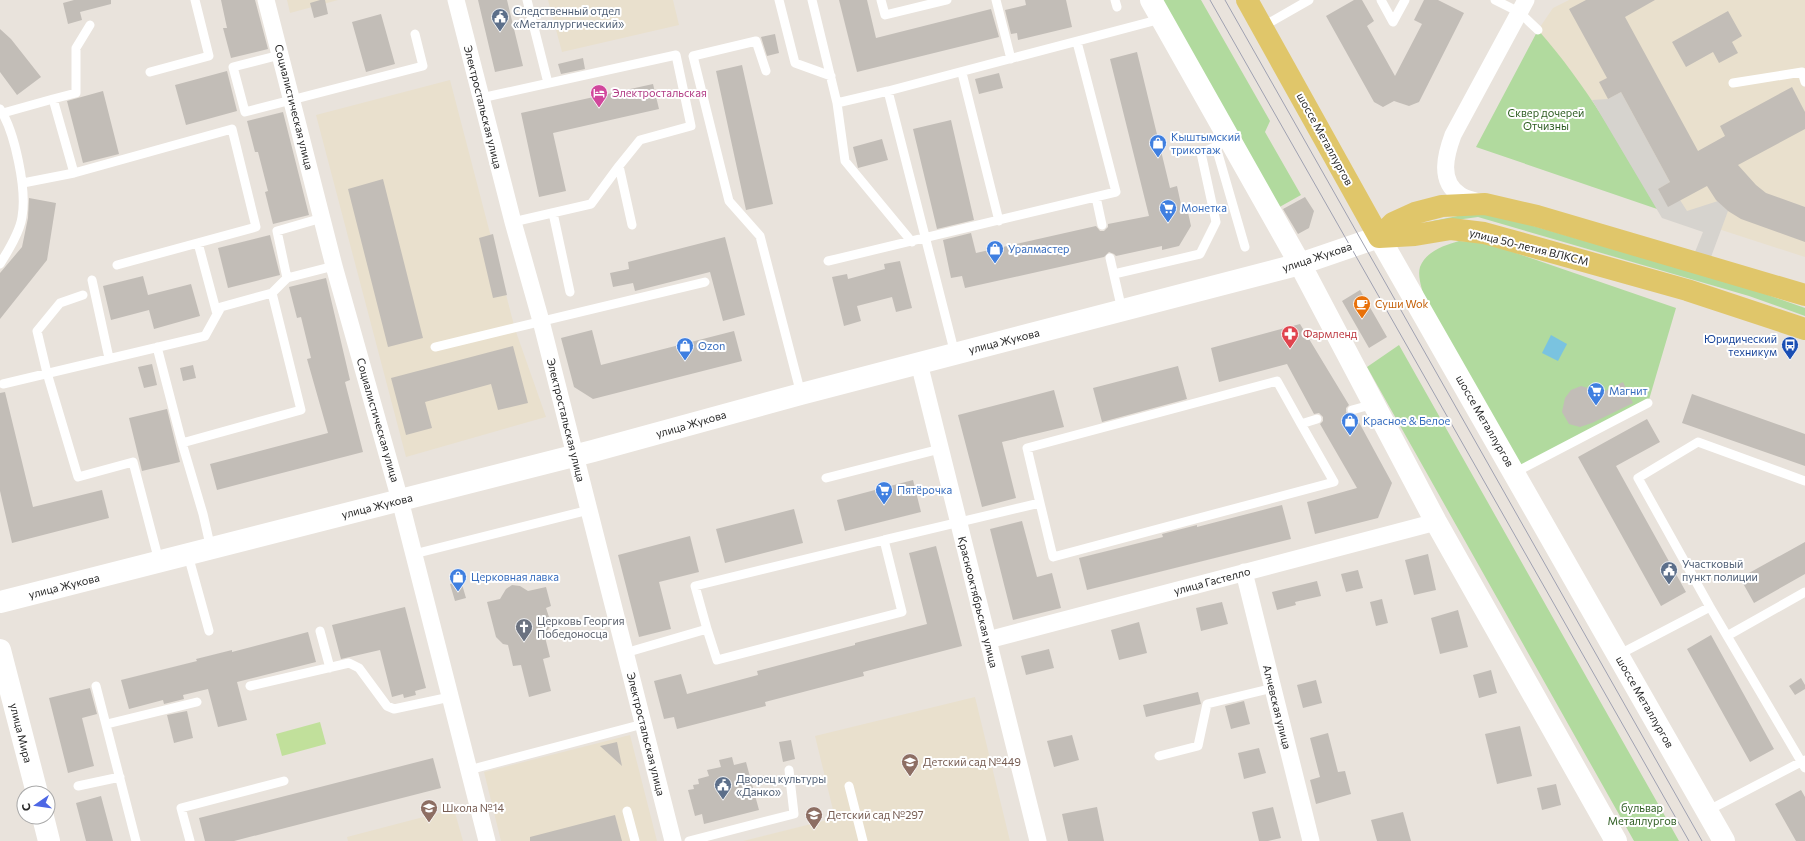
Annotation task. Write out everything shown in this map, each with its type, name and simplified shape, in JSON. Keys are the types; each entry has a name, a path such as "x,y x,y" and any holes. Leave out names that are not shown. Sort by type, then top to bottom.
{"main road":[{"path":"1150,0 1162,19 1223,143 1300,264 1436,522 1616,841"},
{"name":"шоссе Металлургов","path":"1247,0 1379,237 1724,841"},
{"path":"1379,237 1393,223 1415,213 1442,206 1485,204 1537,216 1805,295"},
{"name":"улица 50-летия ВЛКСМ","path":"1379,237 1415,235 1451,229 1484,233 1687,290 1805,329"},
{"name":"улица Жукова","path":"0,602 575,456 800,394 1300,264 1379,237"},
{"name":"улица Мира","path":"0,650 35,785"},
{"path":"45,825 49,841"}],"street":[{"name":"Социалистическая улица","path":"266,0 334,266 400,500 487,841"},
{"name":"Электростальская улица","path":"456,0 513,222 541,321 673,841"},
{"path":"1485,204 1460,195 1451,186 1445,173 1446,157 1453,135 1522,6"},
{"name":"Краснооктябрьская улица","path":"919,363 1038,841"},
{"name":"улица Гастелло","path":"988,640 1436,522"},
{"name":"Алчевская улица","path":"1244,572 1311,841"}],"lane":[{"path":"150,72 209,56 195,0"},
{"path":"527,0 548,83"},
{"path":"779,0 795,63 831,76"},
{"path":"812,0 837,103 845,162 912,242"},
{"path":"881,0 885,15 947,0"},
{"path":"996,0 1011,59"},
{"path":"1262,27 1309,0"},
{"path":"1381,0 1393,22 1405,0"},
{"path":"1495,0 1522,6 1538,30"},
{"path":"837,103 962,73 1162,19"},
{"path":"0,264 10,247 22,218 24,193 18,159 8,124 1,111 76,92 76,48 90,25"},
{"path":"280,55 233,67 245,112 423,66 415,34"},
{"path":"766,71 756,41 693,56 730,200 760,236 800,394"},
{"path":"828,260 926,239 1116,192 1077,42"},
{"path":"481,98 676,55 691,126 640,140 618,166 590,204 513,222"},
{"path":"1733,83 1802,72 1805,82"},
{"path":"962,73 999,221"},
{"path":"888,91 955,354"},
{"path":"53,99 74,173"},
{"path":"23,183 74,173 232,129 256,227 117,265"},
{"path":"1114,274 1200,254 1216,222 1201,153 1223,143 1245,247"},
{"path":"618,166 632,226"},
{"path":"1096,197 1102,225"},
{"path":"553,212 570,292"},
{"path":"287,278 277,231 322,218"},
{"path":"198,243 217,314"},
{"path":"1110,258 1122,310"},
{"path":"3,384 205,336 221,307 272,293 287,278 334,266"},
{"path":"92,280 109,358"},
{"path":"434,347 704,282"},
{"path":"182,443 301,410 272,293"},
{"path":"83,295 60,303 37,331 47,373 78,477 133,462 159,562"},
{"path":"158,347 211,549"},
{"path":"1277,381 1301,424 1334,482 1053,557 1028,448 1277,381"},
{"path":"1514,473 1648,403"},
{"path":"1352,410 1374,404"},
{"path":"1301,424 1318,419"},
{"path":"1707,811 1804,764 1710,607 1638,478 1698,442 1805,481"},
{"path":"826,478 940,449"},
{"path":"884,540 902,612 717,660 695,586 884,540 958,522 1040,503"},
{"path":"414,554 589,510"},
{"path":"188,555 209,631"},
{"path":"1727,636 1805,592"},
{"path":"1618,655 1710,607"},
{"path":"625,653 707,629"},
{"path":"320,630 330,668"},
{"path":"250,686 349,663 359,668 387,706 394,709 450,697"},
{"path":"96,686 136,841"},
{"path":"1159,756 1198,746 1208,704 1273,688"},
{"path":"107,724 197,702"},
{"path":"469,770 643,724"},
{"path":"689,841 794,814 789,770"},
{"path":"78,786 120,777"},
{"path":"190,841 181,808 284,781"},
{"path":"849,786 863,841"},
{"path":"627,811 635,841"}],"shaded area":[{"path":"287,0 338,0 290,13"},
{"path":"548,0 673,0 679,25 562,52"},
{"path":"1569,0 1805,0 1805,257 1660,210 1591,99 1538,30 1553,8"},
{"path":"450,80 515,329 546,417 406,457 316,115"},
{"path":"1621,92 1670,182 1658,189 1668,206 1680,200 1687,211 1718,201 1728,211 1711,257 1695,252 1703,232 1662,218 1592,100 1608,99"},
{"name":"Детский сад №449","path":"975,697 1010,841 743,841 835,818 815,736"},
{"path":"630,735 657,841 501,841 484,772"},
{"name":"Школа №14","path":"454,809 463,841 348,841 347,837"}],"green space":[{"path":"1157,0 1201,0 1270,121 1265,132 1301,195 1276,209"},
{"name":"Сквер дочерей Отчизны","path":"1538,30 1588,94 1660,210 1476,147"},
{"path":"1482,211 1751,289 1805,308 1805,316 1749,296 1478,217 1434,223 1433,221"},
{"path":"1459,241 1487,243 1676,308 1648,403 1521,469 1425,301 1419,275 1420,267 1423,261 1436,250 1448,244"},
{"name":"бульвар Металлургов","path":"1399,345 1679,841 1634,841 1367,367"},
{"path":"320,722 326,744 282,756 276,734"}],"water":[{"path":"1551,335 1567,344 1558,361 1542,353"}],"building":[{"path":"74,0 111,0 111,4 80,12 82,20 68,24 63,3"},
{"path":"221,0 255,0 268,49 231,58 223,28 227,28"},
{"path":"325,0 328,14 314,18 310,3"},
{"path":"478,0 507,0 523,66 495,72"},
{"path":"839,0 867,0 876,38 991,9 999,37 857,72"},
{"path":"1025,0 1066,0 1072,27 1018,40 1017,33 1011,34 1005,10 1026,5"},
{"path":"1354,0 1362,0 1374,21 1367,26 1395,76 1422,24 1414,20 1424,0 1438,0 1464,13 1419,102 1409,106 1394,101 1383,107 1374,102 1326,16"},
{"path":"1586,0 1655,0 1625,17 1698,151 1725,136 1720,126 1792,87 1805,112 1805,129 1738,165 1756,185 1766,193 1805,207 1805,242 1741,219 1728,211 1716,200 1707,186 1668,207 1658,189 1670,182 1621,92 1608,99 1599,82 1607,78 1569,9"},
{"path":"1728,11 1742,36 1732,42 1738,53 1719,63 1713,52 1686,67 1672,42"},
{"path":"381,14 395,64 366,72 352,22"},
{"path":"0,29 11,39 41,77 17,95 0,72"},
{"path":"775,34 779,53 767,56 761,37"},
{"path":"1137,52 1170,188 1177,186 1182,209 1187,208 1191,226 1179,246 1162,250 1162,246 1116,256 1109,252 1104,257 965,288 962,276 951,278 943,240 971,233 976,253 1096,226 1100,231 1104,231 1108,227 1108,224 1149,216 1110,59"},
{"path":"583,58 585,69 561,74 558,64"},
{"path":"742,65 773,204 746,210 716,71"},
{"path":"227,71 237,111 186,125 175,85"},
{"path":"999,73 1003,88 979,94 975,79"},
{"path":"653,84 659,109 553,133 566,191 539,197 521,113"},
{"path":"103,91 119,154 83,163 67,101"},
{"path":"283,112 309,215 273,224 265,192 268,191 258,152 255,152 247,121"},
{"path":"951,120 974,220 937,229 913,129"},
{"path":"882,139 888,160 858,168 853,147"},
{"path":"383,179 423,338 388,347 348,189"},
{"path":"1305,197 1314,211 1309,228 1298,234 1283,209"},
{"path":"29,198 56,203 47,260 0,319 0,273 22,247 28,218"},
{"path":"493,234 507,295 493,298 479,238"},
{"path":"270,235 280,275 228,288 218,248"},
{"path":"725,237 745,315 723,321 710,272 635,291 633,283 613,287 610,273 629,269 628,262"},
{"path":"900,261 912,308 896,312 892,297 857,306 861,321 844,326 832,277 847,274 848,279 885,269 884,264"},
{"path":"143,276 148,295 191,284 200,316 154,329 149,310 111,320 103,286"},
{"path":"326,278 350,380 345,382 363,452 217,490 210,464 328,433 307,359 311,358 301,317 297,318 289,287"},
{"path":"1360,290 1387,337 1369,348 1342,301"},
{"path":"1300,324 1349,405 1346,408 1346,412 1350,416 1355,415 1392,483 1378,518 1315,534 1307,502 1357,488 1320,424 1323,421 1323,417 1319,413 1314,414 1287,364 1219,382 1211,348"},
{"path":"592,330 601,365 734,331 742,361 593,399 574,387 561,338"},
{"path":"513,346 528,403 498,410 491,384 425,402 432,428 406,435 391,378"},
{"path":"152,364 157,385 144,388 138,367"},
{"path":"193,365 196,378 183,381 180,368"},
{"path":"1178,366 1187,399 1102,422 1093,388"},
{"path":"1623,382 1633,403 1592,423 1580,427 1569,424 1562,412 1565,398 1571,390 1581,386 1592,389 1599,394"},
{"path":"1054,390 1064,427 1002,442 1016,498 982,507 958,415"},
{"path":"5,392 33,507 102,490 109,518 12,543 0,491 0,393"},
{"path":"1692,394 1805,434 1805,466 1682,423"},
{"path":"167,409 180,462 142,471 129,418"},
{"path":"1647,419 1660,442 1616,466 1686,592 1661,606 1578,457"},
{"path":"913,480 921,512 845,531 837,500"},
{"path":"1282,505 1291,539 1087,590 1079,558 1163,537 1162,534 1197,525 1197,527"},
{"path":"794,509 803,543 725,563 716,529"},
{"path":"1022,521 1037,577 1052,573 1061,608 1013,620 990,529"},
{"path":"690,536 699,572 659,582 671,629 639,637 618,555"},
{"path":"1805,542 1805,574 1754,603 1740,578"},
{"path":"936,546 962,646 863,672 864,676 765,702 766,706 677,729 674,717 664,719 654,681 681,674 687,694 758,675 757,671 927,624 909,553"},
{"path":"1428,554 1436,590 1414,595 1405,560"},
{"path":"1358,570 1363,588 1346,592 1341,574"},
{"path":"461,581 466,598 455,601 450,584"},
{"path":"1317,581 1321,596 1295,602 1296,605 1277,610 1272,592"},
{"name":"Церковь Георгия Победоносца","path":"512,585 520,586 528,591 546,587 551,606 546,608 551,623 545,637 550,657 543,659 551,691 529,697 521,665 513,666 508,645 503,644 496,637 487,602 500,599 506,589"},
{"path":"1382,599 1388,623 1376,626 1370,602"},
{"path":"1222,602 1228,624 1201,631 1196,608"},
{"path":"405,607 426,688 415,691 416,695 404,698 403,694 392,697 380,650 341,659 332,625"},
{"path":"1458,610 1468,647 1440,654 1431,618"},
{"path":"1139,622 1147,653 1119,660 1111,630"},
{"path":"308,632 316,662 237,682 247,720 218,727 208,689 183,695 184,699 164,704 163,700 129,709 121,680 197,661 196,659 232,650 232,652"},
{"path":"1711,635 1774,749 1750,762 1687,649"},
{"path":"1049,649 1054,668 1026,675 1021,656"},
{"path":"1491,670 1497,693 1479,698 1473,675"},
{"path":"1801,678 1805,685 1805,689 1795,695 1789,686"},
{"path":"1316,680 1322,703 1303,708 1297,685"},
{"path":"90,688 97,714 82,718 94,766 68,773 49,698"},
{"path":"1198,692 1201,704 1146,717 1143,705"},
{"path":"1244,701 1250,724 1231,729 1225,706"},
{"path":"187,711 193,738 174,743 167,715"},
{"path":"1520,726 1532,776 1497,784 1485,734"},
{"path":"1328,733 1338,772 1345,771 1351,794 1316,804 1310,780 1320,777 1310,738"},
{"path":"1072,735 1079,760 1054,767 1047,741"},
{"path":"791,740 795,759 783,762 779,742"},
{"path":"617,742 622,766 600,746"},
{"path":"1259,748 1266,773 1244,779 1238,753"},
{"name":"Дворец культуры «Данко»","path":"732,757 734,765 746,762 759,810 704,824 702,814 695,816 688,790 694,789 693,785 699,784 698,779 709,776 707,770 721,767 719,760"},
{"path":"433,758 441,788 234,841 205,841 199,818"},
{"path":"1556,784 1561,805 1542,810 1537,788"},
{"path":"1801,790 1805,797 1805,841 1796,841 1775,804"},
{"path":"101,796 113,841 86,841 76,803"},
{"path":"1097,807 1104,841 1068,841 1062,814"},
{"path":"1273,807 1281,838 1268,841 1259,841 1252,812"},
{"path":"1403,812 1411,841 1377,841 1371,820"},
{"path":"615,815 622,841 530,841 530,837"}],"tram line":[{"path":"1210,0 1689,841"},
{"path":"1225,0 1702,841"}],"place":[{"name":"Следственный отдел «Металлургический»","path":"500,32"},
{"name":"Электростальская","path":"599,108"},
{"name":"Кыштымский трикотаж","path":"1158,158"},
{"name":"Монетка","path":"1168,223"},
{"name":"Уралмастер","path":"995,264"},
{"name":"Суши Wok","path":"1362,319"},
{"name":"Фармленд","path":"1290,349"},
{"name":"Юридический техникум","path":"1790,360"},
{"name":"Ozon","path":"685,361"},
{"name":"Магнит","path":"1596,406"},
{"name":"Красное & Белое","path":"1350,436"},
{"name":"Пятёрочка","path":"884,505"},
{"name":"Участковый пункт полиции","path":"1669,585"},
{"name":"Церковная лавка","path":"458,592"},
{"name":"Церковь Георгия Победоносца","path":"524,642"},
{"name":"Детский сад №449","path":"910,777"},
{"name":"Дворец культуры «Данко»","path":"723,800"},
{"name":"Школа №14","path":"429,823"},
{"name":"Детский сад №297","path":"814,830"}]}
